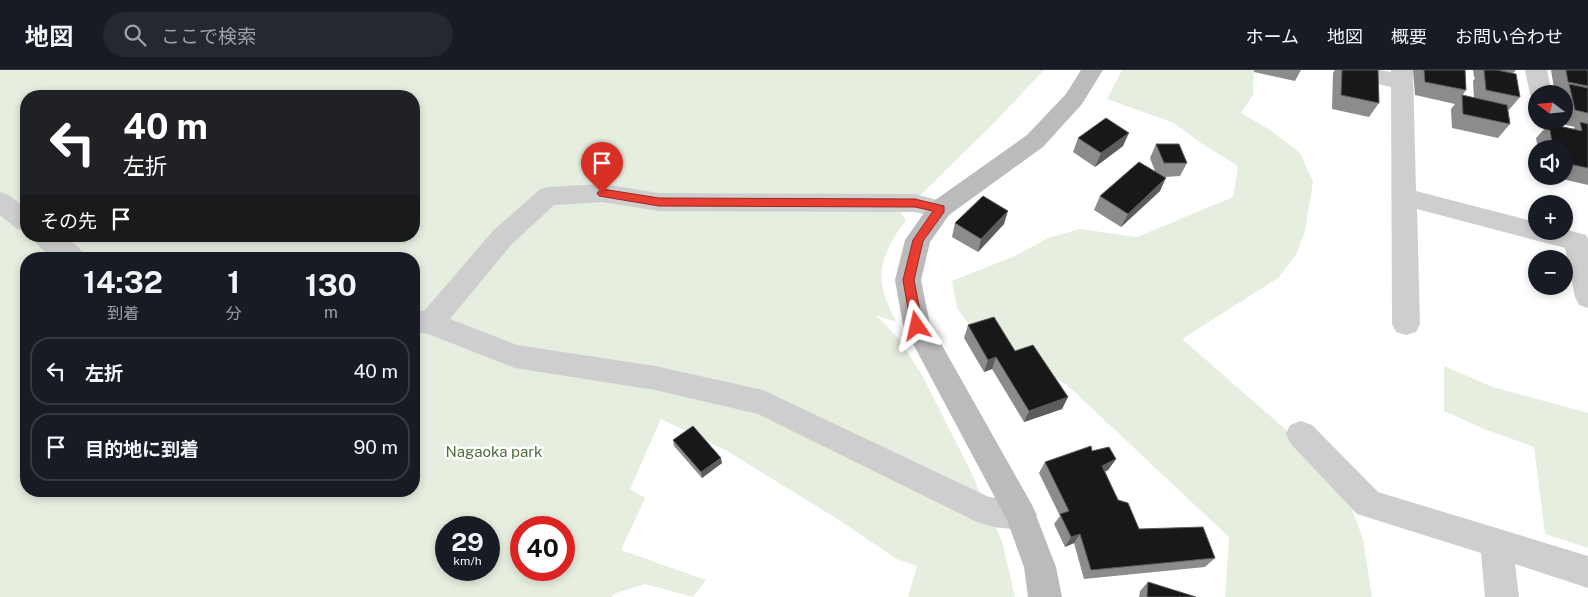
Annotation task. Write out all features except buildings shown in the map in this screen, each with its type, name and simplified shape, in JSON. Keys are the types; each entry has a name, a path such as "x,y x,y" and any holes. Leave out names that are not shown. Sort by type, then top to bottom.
{"street":[{"path":"1045,597 1040,566 1021,515 917,326 908,280 918,240 940,209 1035,141 1074,99 1092,70"},
{"path":"1348,70 1402,76 1406,324"},
{"path":"1536,70 1539,85"},
{"path":"940,209 915,203 659,202 602,193 548,196 502,238 422,322 515,356 655,378 763,402 986,511 1021,515"},
{"path":"1404,197 1528,229"},
{"path":"0,201 20,217"},
{"path":"1570,240 1577,242 1588,297"},
{"path":"53,242 65,252"},
{"path":"1301,434 1368,504 1588,572"},
{"path":"1496,542 1502,597"}],"green space":[{"name":"Nagaoka park","path":"0,70 1044,70 995,122 905,210 900,211 906,221 887,251 881,277 884,294 896,322 876,315 899,339 922,375 969,468 1002,541 1015,597 908,597 917,566 897,559 839,520 727,451 661,419 630,489 645,498 621,550 706,580 693,597 645,584 613,594 612,597 0,597"},
{"path":"1122,70 1254,70 1253,95 1241,113 1270,130 1300,153 1313,182 1305,231 1296,255 1278,278 1182,339 1340,477 1363,539 1372,597 1225,597 1229,537 1067,385 986,338 968,324 957,308 952,281 1015,256 1048,238 1080,229 1137,237 1233,197 1238,166 1201,143 1174,123 1107,99"},
{"path":"1444,366 1493,387 1588,413 1588,548 1545,534 1534,447 1484,429 1444,411"}],"route":[{"path":"602,193 659,202 915,203 940,209 918,240 908,280 917,326"}]}
